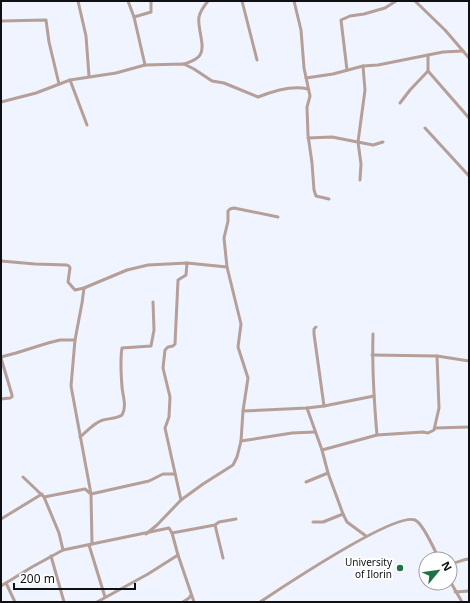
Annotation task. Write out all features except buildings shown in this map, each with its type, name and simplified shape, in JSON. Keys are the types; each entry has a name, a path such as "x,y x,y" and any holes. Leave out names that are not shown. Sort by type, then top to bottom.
{"street":[{"path":"78,1 86,36 89,76"},
{"path":"128,1 134,17 145,65"},
{"path":"134,17 151,12 151,1"},
{"path":"1,102 36,93 70,80 116,73 145,65 184,64 195,60 200,55 202,50 198,18 203,6 208,1"},
{"path":"242,1 256,60"},
{"path":"294,1 302,30 304,68 310,96 307,107 308,138 314,190 316,196 329,199"},
{"path":"347,70 341,20 350,16 385,8 396,1"},
{"path":"417,2 423,1"},
{"path":"417,2 469,58"},
{"path":"1,20 46,20 49,42 59,84"},
{"path":"306,78 333,74 363,66 378,65 443,52 462,50"},
{"path":"428,56 428,71 469,118"},
{"path":"184,64 212,81 224,83 258,97 272,91 302,87 308,88"},
{"path":"360,180 361,164 358,142 365,90 363,66"},
{"path":"400,103 428,71"},
{"path":"70,80 87,125"},
{"path":"425,128 469,176"},
{"path":"308,138 332,137 373,144 383,142"},
{"path":"146,534 181,500 233,465 238,457 248,378 238,347 241,324 227,267 224,238 228,221 228,211 234,208 278,216"},
{"path":"1,261 67,265 70,268 68,282 75,290 84,288 127,270 148,265 186,263 227,267"},
{"path":"181,500 165,428 169,417 170,397 163,368 165,350 175,344 178,280 186,275 186,263"},
{"path":"84,288 75,340 71,386 91,494 91,545 105,597"},
{"path":"80,437 98,422 122,416 125,408 122,379 122,348 151,346 154,330 153,302"},
{"path":"316,327 314,329 314,334 324,406"},
{"path":"373,334 372,355 377,434"},
{"path":"1,399 10,398 12,395 1,357 48,342 75,340"},
{"path":"372,355 437,356 469,361"},
{"path":"435,428 439,408 437,356"},
{"path":"243,411 307,408 374,396"},
{"path":"307,408 343,514 347,522 366,536"},
{"path":"322,450 377,434 428,433 435,428 469,427"},
{"path":"241,440 292,433 315,432"},
{"path":"306,482 328,473"},
{"path":"91,494 149,481 163,474 175,474"},
{"path":"23,476 43,495 59,533 63,550"},
{"path":"1,518 43,495 85,489 91,494"},
{"path":"313,522 323,522 343,514"},
{"path":"172,533 215,525 219,522 236,519"},
{"path":"260,602 366,536 400,521 418,521 435,551"},
{"path":"215,525 223,558"},
{"path":"1,586 63,550 146,534 169,528 172,533 194,602"},
{"path":"97,602 148,574 178,554"},
{"path":"51,556 64,602"},
{"path":"458,562 464,559 469,559"},
{"path":"6,583 15,602"},
{"path":"455,592 469,591"},
{"path":"455,592 462,602"},
{"path":"183,602 191,595"}],"place":[{"name":"University of Ilorin","path":"400,568"}]}
